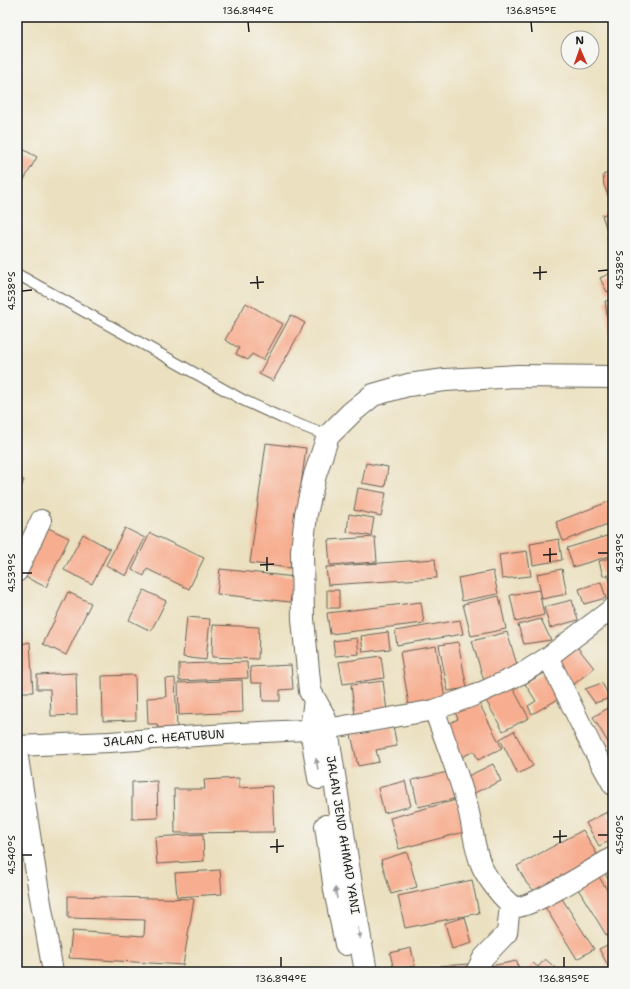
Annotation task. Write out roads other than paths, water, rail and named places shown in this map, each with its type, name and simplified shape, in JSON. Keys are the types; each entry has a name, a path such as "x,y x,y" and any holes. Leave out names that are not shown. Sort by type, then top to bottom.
{"main road":[{"name":"JALAN JEND AHMAD YANI","path":"352,972 335,890 322,791 319,729 324,716 310,691 303,619 302,550 306,514 315,475 328,436 351,413 373,395 408,385 445,380 518,376 613,377"},
{"name":"JALAN JEND AHMAD YANI","path":"319,729 366,972"}],"street":[{"path":"17,572 41,520"},
{"name":"JALAN C. HEATUBUN","path":"17,746 319,729 434,710 467,699 506,682 548,657 613,608"},
{"path":"548,657 593,749 613,785"},
{"path":"434,710 453,760 467,806 482,868 510,905 516,907 534,902 613,857"},
{"path":"17,751 53,972"},
{"path":"476,972 483,958 507,933 510,905"}],"lane":[{"path":"17,274 243,400 282,418 328,436"}]}
